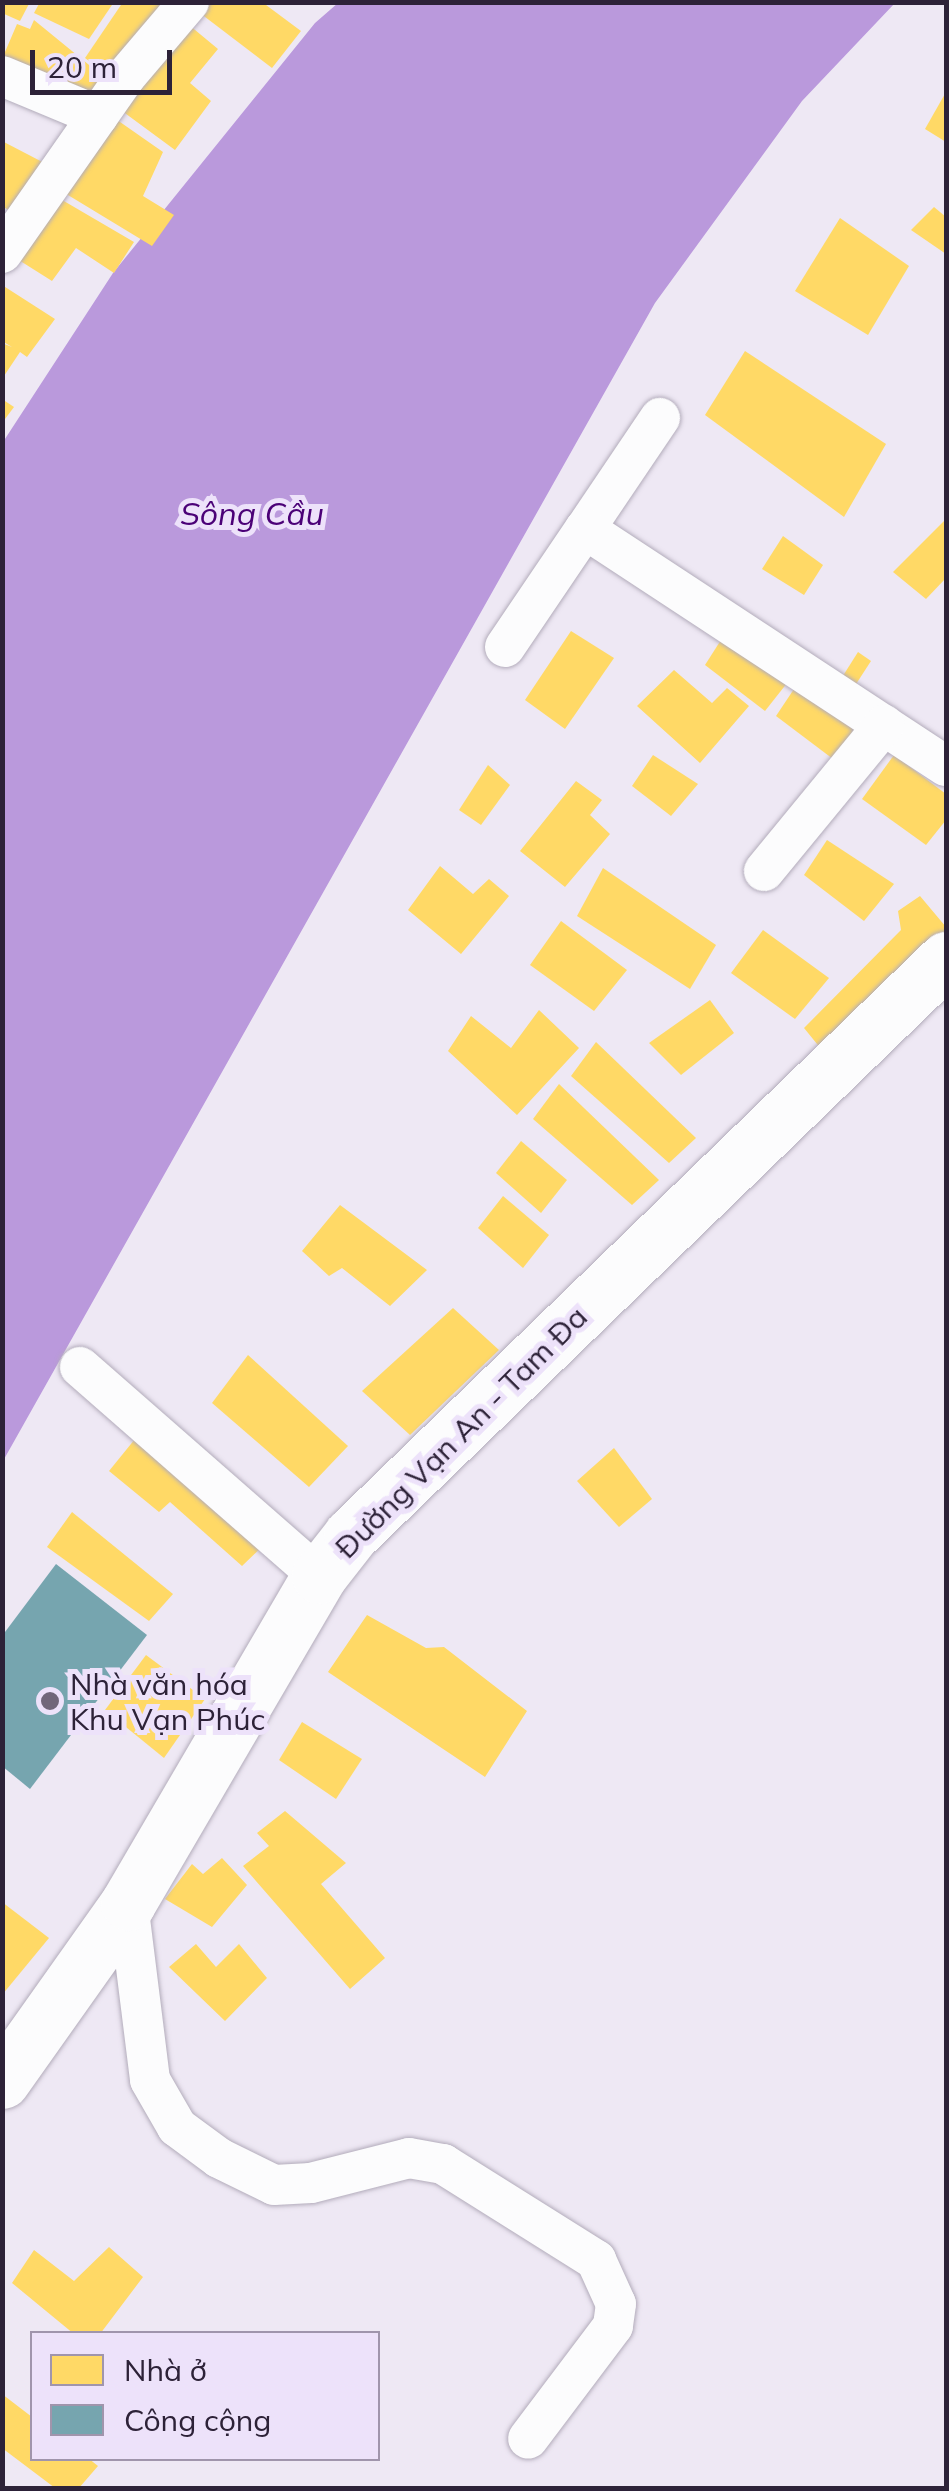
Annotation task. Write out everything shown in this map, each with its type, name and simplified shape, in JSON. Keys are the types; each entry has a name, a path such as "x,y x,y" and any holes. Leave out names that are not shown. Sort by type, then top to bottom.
{"main road":[{"name":"Đường Vạn An - Tam Đa","path":"11,2050 128,1904 319,1576 350,1535 946,959"}],"street":[{"path":"2,253 98,116 188,2"},
{"path":"2,76 98,116"},
{"path":"505,647 660,418"},
{"path":"585,529 946,766"},
{"path":"764,872 884,725"},
{"path":"80,1366 319,1576"},
{"path":"128,1904 150,2080 177,2127 219,2158 274,2184 312,2183 409,2158 443,2164 596,2260 616,2304 614,2326 528,2439"}],"water":[{"name":"Sông Cầu","path":"338,3 895,3 802,101 655,303 3,1461 3,442 113,273 315,23"}],"building: Nhà ở":[{"path":"2,2 30,2 20,21 2,13"},
{"path":"40,2 114,2 89,39 34,13"},
{"path":"123,2 154,2 165,9 114,79 85,58"},
{"path":"196,2 262,2 301,31 272,68 192,7"},
{"path":"34,20 105,78 94,107 2,59 17,24 30,29"},
{"path":"183,20 218,49 190,83 211,101 175,150 118,108"},
{"path":"946,92 946,142 925,129"},
{"path":"110,115 163,152 143,196 174,215 152,246 63,192"},
{"path":"2,141 52,167 18,216 2,206"},
{"path":"57,197 134,242 114,273 76,248 52,281 14,257"},
{"path":"934,207 946,217 946,254 911,230"},
{"path":"840,218 909,266 868,335 795,291"},
{"path":"2,285 55,319 27,357 20,352 2,379 2,343 12,347 2,341"},
{"path":"745,351 886,444 844,517 705,415"},
{"path":"2,399 14,407 2,423"},
{"path":"946,519 946,578 926,599 893,572"},
{"path":"783,536 823,565 804,595 762,569"},
{"path":"728,629 795,673 765,711 705,665"},
{"path":"571,631 614,658 565,729 525,700"},
{"path":"858,652 871,661 847,698 834,690"},
{"path":"674,670 712,703 727,688 749,706 700,763 637,706"},
{"path":"800,680 866,725 837,762 776,716"},
{"path":"653,755 698,784 671,816 632,786"},
{"path":"894,755 946,794 946,820 926,845 862,799"},
{"path":"488,765 510,785 481,825 459,810"},
{"path":"576,781 602,800 590,815 610,834 565,887 520,851"},
{"path":"827,840 894,884 864,921 804,875"},
{"path":"440,866 473,894 489,879 509,896 461,954 408,910"},
{"path":"603,868 716,945 690,989 577,916"},
{"path":"920,896 946,927 946,934 826,1055 804,1028 901,930 898,911"},
{"path":"561,921 627,970 594,1011 530,965"},
{"path":"763,930 829,978 795,1019 731,973"},
{"path":"710,1000 734,1033 681,1075 649,1043"},
{"path":"539,1010 579,1048 517,1115 448,1051 471,1016 511,1048"},
{"path":"596,1042 696,1138 669,1163 571,1076"},
{"path":"559,1084 659,1180 632,1205 533,1119"},
{"path":"521,1141 567,1180 541,1213 496,1173"},
{"path":"503,1196 549,1235 523,1268 478,1228"},
{"path":"340,1205 427,1270 390,1306 342,1268 329,1276 302,1251"},
{"path":"453,1308 499,1350 410,1435 362,1391"},
{"path":"248,1355 348,1446 309,1487 212,1403"},
{"path":"135,1439 266,1543 242,1566 170,1502 159,1512 109,1471"},
{"path":"614,1448 652,1499 619,1527 577,1481"},
{"path":"72,1512 173,1594 149,1621 47,1547"},
{"path":"367,1615 426,1648 444,1647 527,1711 485,1777 328,1672"},
{"path":"146,1655 205,1699 164,1758 105,1710"},
{"path":"302,1722 362,1759 336,1799 279,1760"},
{"path":"285,1811 346,1863 321,1884 385,1958 350,1989 243,1866 269,1846 257,1833"},
{"path":"222,1858 247,1885 212,1927 165,1899 192,1864 203,1874"},
{"path":"2,1902 49,1938 2,1995"},
{"path":"196,1944 216,1967 239,1944 267,1978 225,2021 169,1967"},
{"path":"109,2247 143,2277 102,2331 70,2331 12,2283 34,2250 74,2281"},
{"path":"2,2394 30,2415 30,2461 92,2461 98,2466 79,2488 55,2488 2,2448"}],"building: Công cộng":[{"name":"Nhà văn hóa Khu Vạn Phúc","path":"56,1564 147,1635 30,1789 2,1766 2,1636"}],"place":[{"name":"Nhà văn hóa Khu Vạn Phúc","path":"50,1701"}]}
